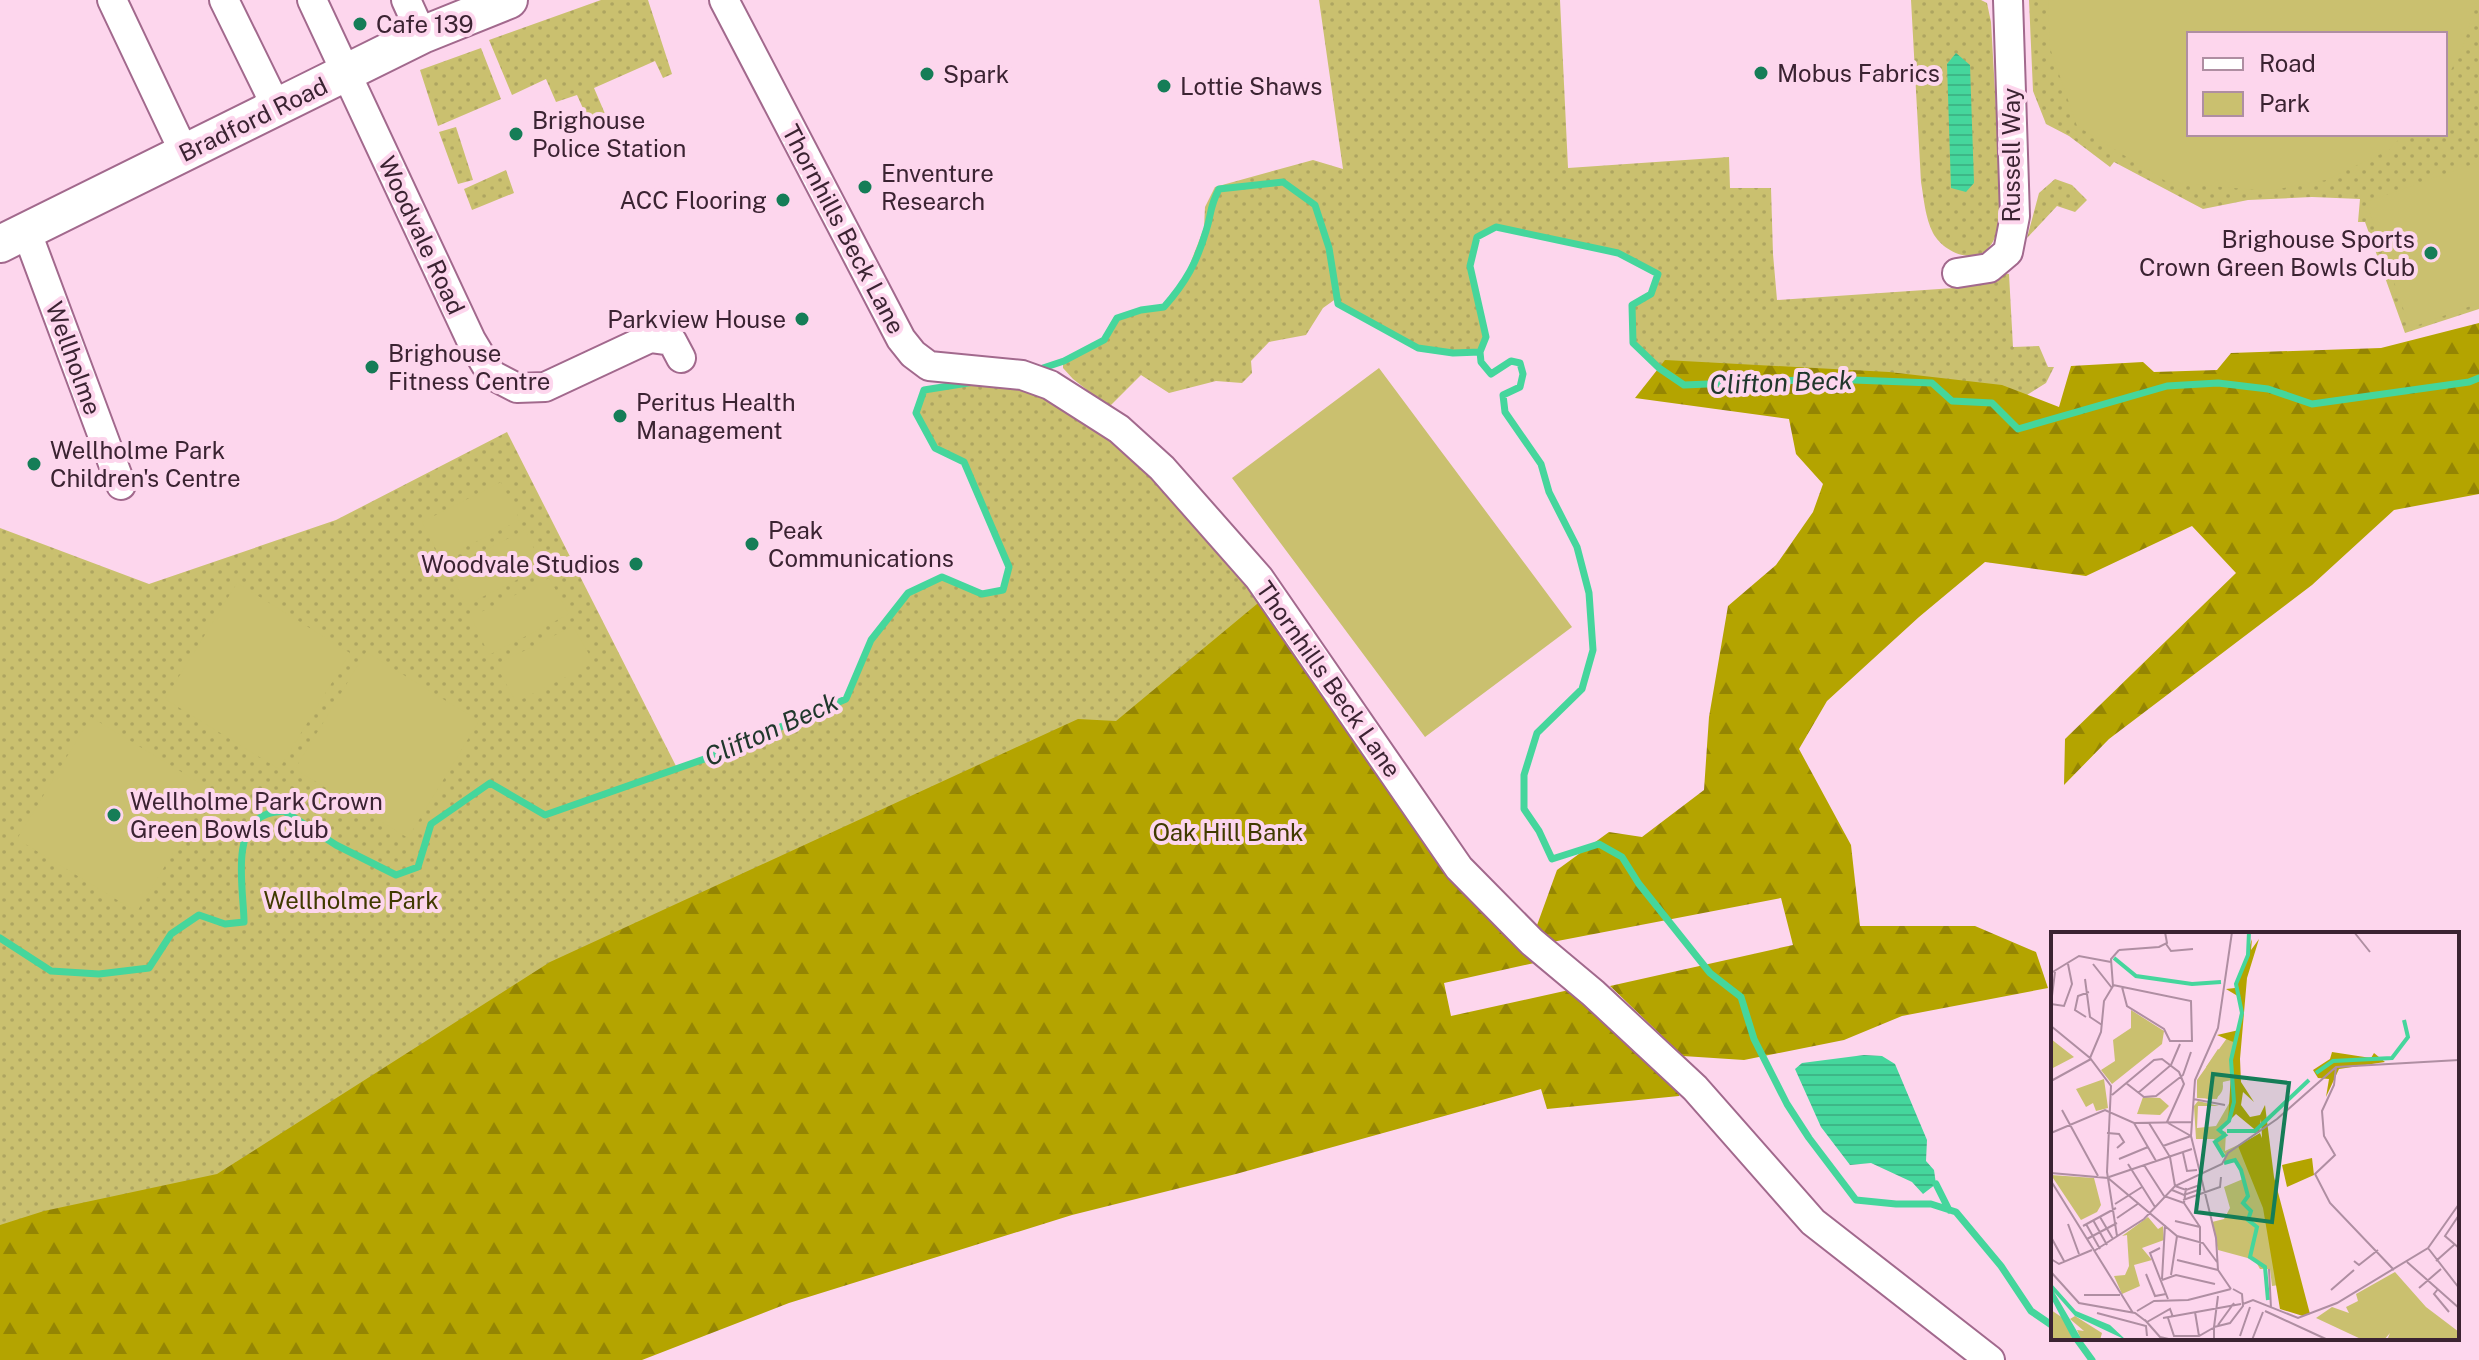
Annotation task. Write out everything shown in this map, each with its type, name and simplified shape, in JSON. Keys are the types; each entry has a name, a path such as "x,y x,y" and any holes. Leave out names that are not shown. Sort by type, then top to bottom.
{"main road":[{"name":"Bradford Road","path":"13,237 422,35 499,2"}],"street":[{"path":"112,0 184,152"},
{"path":"224,0 276,106"},
{"path":"312,0 347,74"},
{"path":"406,0 422,35"},
{"name":"Thornhills Beck Lane","path":"724,0 901,339 913,354 929,366 1037,379 1112,424 1162,468 1259,578 1459,868 1532,942 1593,993 1695,1088 1813,1222 1990,1360"},
{"name":"Russell Way","path":"1957,273 1989,268 2008,252 2015,216 2008,0"},
{"name":"Woodvale Road","path":"347,74 471,340 492,375 517,388 545,387 650,338 672,341 681,358"},
{"name":"Wellholme","path":"13,237 121,485"}],"green space":[{"path":"601,0 648,0 672,74 663,78 655,61 594,88 606,116 590,124 577,95 556,102 546,79 512,95 489,40"},
{"path":"1319,0 1560,0 1568,168 1729,157 1730,188 1771,188 1777,300 1954,288 1986,284 2002,273 2009,274 2013,347 2039,346 2048,367 2054,367 2046,383 2019,400 1659,368 1633,343 1632,305 1651,294 1658,274 1618,253 1496,227 1477,237 1470,266 1486,337 1480,352 1453,353 1418,348 1338,304 1337,298 1323,308 1306,335 1269,342 1251,361 1252,373 1242,383 1216,381 1169,393 1141,375 1109,407 1073,379 1063,368 1063,359 1102,338 1114,317 1163,304 1183,282 1204,228 1205,207 1215,187 1313,160 1343,169"},
{"path":"1911,0 1981,0 1987,3 1991,22 2002,214 1990,246 1975,255 1961,255 1942,244 1933,233 1926,214 1921,182"},
{"path":"2029,0 2479,0 2479,309 2405,333 2365,222 2358,222 2360,199 2312,197 2248,200 2203,209 2114,162 2110,167 2069,136 2046,124 2033,91"},
{"path":"2048,0 2477,0 2462,50 2447,77 2447,32 2187,32 2187,136 2402,136 2389,150 2326,180 2268,191 2167,182 2077,126 2050,48"},
{"path":"481,48 501,99 438,126 420,70"},
{"path":"456,127 473,180 458,184 439,132"},
{"name":"Brighouse Sports Crown Green Bowls Club","path":"2479,162 2479,303 2410,328 2366,202"},
{"path":"506,170 514,193 472,210 464,189"},
{"path":"2055,179 2072,185 2087,200 2075,212 2057,206 2027,238 2039,193"},
{"path":"2479,323 2479,494 2394,510 2312,585 2109,739 2064,785 2065,739 2236,573 2192,526 2086,576 1985,562 1827,701 1799,749 1851,845 1860,926 1975,926 2036,952 2048,988 1902,1016 1844,1040 1744,1060 1683,1056 1610,986 1793,945 1781,898 1547,943 1536,928 1557,870 1609,832 1642,837 1704,790 1709,717 1728,606 1776,565 1813,512 1823,484 1796,454 1789,419 1635,398 1665,360 1889,372 2002,385 2059,407 2071,366 2143,362 2154,372 2217,370 2231,353 2381,348"},
{"path":"1379,368 1572,627 1425,737 1232,478"},
{"name":"Wellholme Park","path":"1006,377 1085,412 1163,489 1263,599 1451,878 0,1360 0,528 149,584 336,520 507,432 677,768 846,699 871,640 908,593 942,577 982,594 1003,590 1009,567 965,462 935,448 916,413 924,390"},
{"path":"501,482 520,520 441,559 422,522"},
{"path":"525,530 543,567 466,605 448,569"},
{"path":"549,578 569,614 489,655 471,617"},
{"name":"Wellholme Park Crown Green Bowls Club","path":"237,583 350,653 279,769 165,699"},
{"name":"Oak Hill Bank","path":"1263,599 1539,962 1444,983 1451,1016 1569,990 1684,1082 1679,1096 1547,1109 1541,1089 1236,1174 1072,1215 789,1303 642,1360 0,1360 0,1225 44,1211 217,1174 550,962 1078,719 1116,721"},
{"path":"573,626 594,663 516,702 496,665"},
{"name":"Wellholme Park Crown Green Bowls Club","path":"366,652 479,721 408,838 295,769"},
{"name":"Wellholme Park Crown Green Bowls Club","path":"91,717 211,790 137,912 17,839"}],"shaded area":[{"path":"1956,53 1970,65 1974,183 1966,192 1951,188 1947,64"},
{"path":"1864,1055 1882,1056 1895,1064 1927,1140 1926,1161 1934,1170 1936,1184 1923,1194 1912,1182 1871,1163 1850,1165 1821,1127 1795,1069 1802,1063"}],"waterway":[{"name":"Clifton Beck","path":"1037,370 1064,361 1104,340 1117,318 1164,307 1195,262 1219,189 1283,182 1315,205 1329,248 1338,304 1418,348 1453,353 1480,352 1486,337 1470,266 1477,237 1496,227 1618,253 1658,274 1651,294 1632,305 1633,343 1659,368 1684,385 1827,379 1932,383 1952,401 1992,403 2018,429 2167,386 2218,383 2268,389 2312,404 2469,382 2479,378"},
{"path":"1480,352 1481,362 1491,374 1511,361 1520,363 1523,374 1520,387 1503,395 1505,412 1541,464 1549,492 1577,547 1589,593 1593,650 1582,689 1537,733 1524,775 1524,809 1552,859 1599,844 1622,857 1639,884 1710,973 1741,997 1754,1039 1787,1104 1856,1200 1931,1204 1956,1212 2001,1266 2031,1311 2051,1325"},
{"name":"Clifton Beck","path":"0,938 51,971 99,974 149,968 171,934 199,915 225,924 244,922 241,879 243,847 254,822 267,814 284,811 336,845 396,875 418,867 431,824 490,783 545,815 710,757 846,699 871,640 908,593 942,577 982,594 1003,590 1009,567 964,462 935,448 916,413 924,390 974,382"},
{"path":"1936,1184 1949,1210"},
{"path":"2077,1340 2092,1360"}],"place":[{"name":"Cafe 139","path":"360,24"},
{"name":"Mobus Fabrics","path":"1761,73"},
{"name":"Spark","path":"927,74"},
{"name":"Lottie Shaws","path":"1164,86"},
{"name":"Brighouse Police Station","path":"516,134"},
{"name":"Enventure Research","path":"865,187"},
{"name":"ACC Flooring","path":"783,200"},
{"name":"Brighouse Sports Crown Green Bowls Club","path":"2431,253"},
{"name":"Parkview House","path":"802,319"},
{"name":"Brighouse Fitness Centre","path":"372,367"},
{"name":"Peritus Health Management","path":"620,416"},
{"name":"Wellholme Park Children's Centre","path":"34,464"},
{"name":"Peak Communications","path":"752,544"},
{"name":"Woodvale Studios","path":"636,564"},
{"name":"Wellholme Park Crown Green Bowls Club","path":"114,815"}]}
